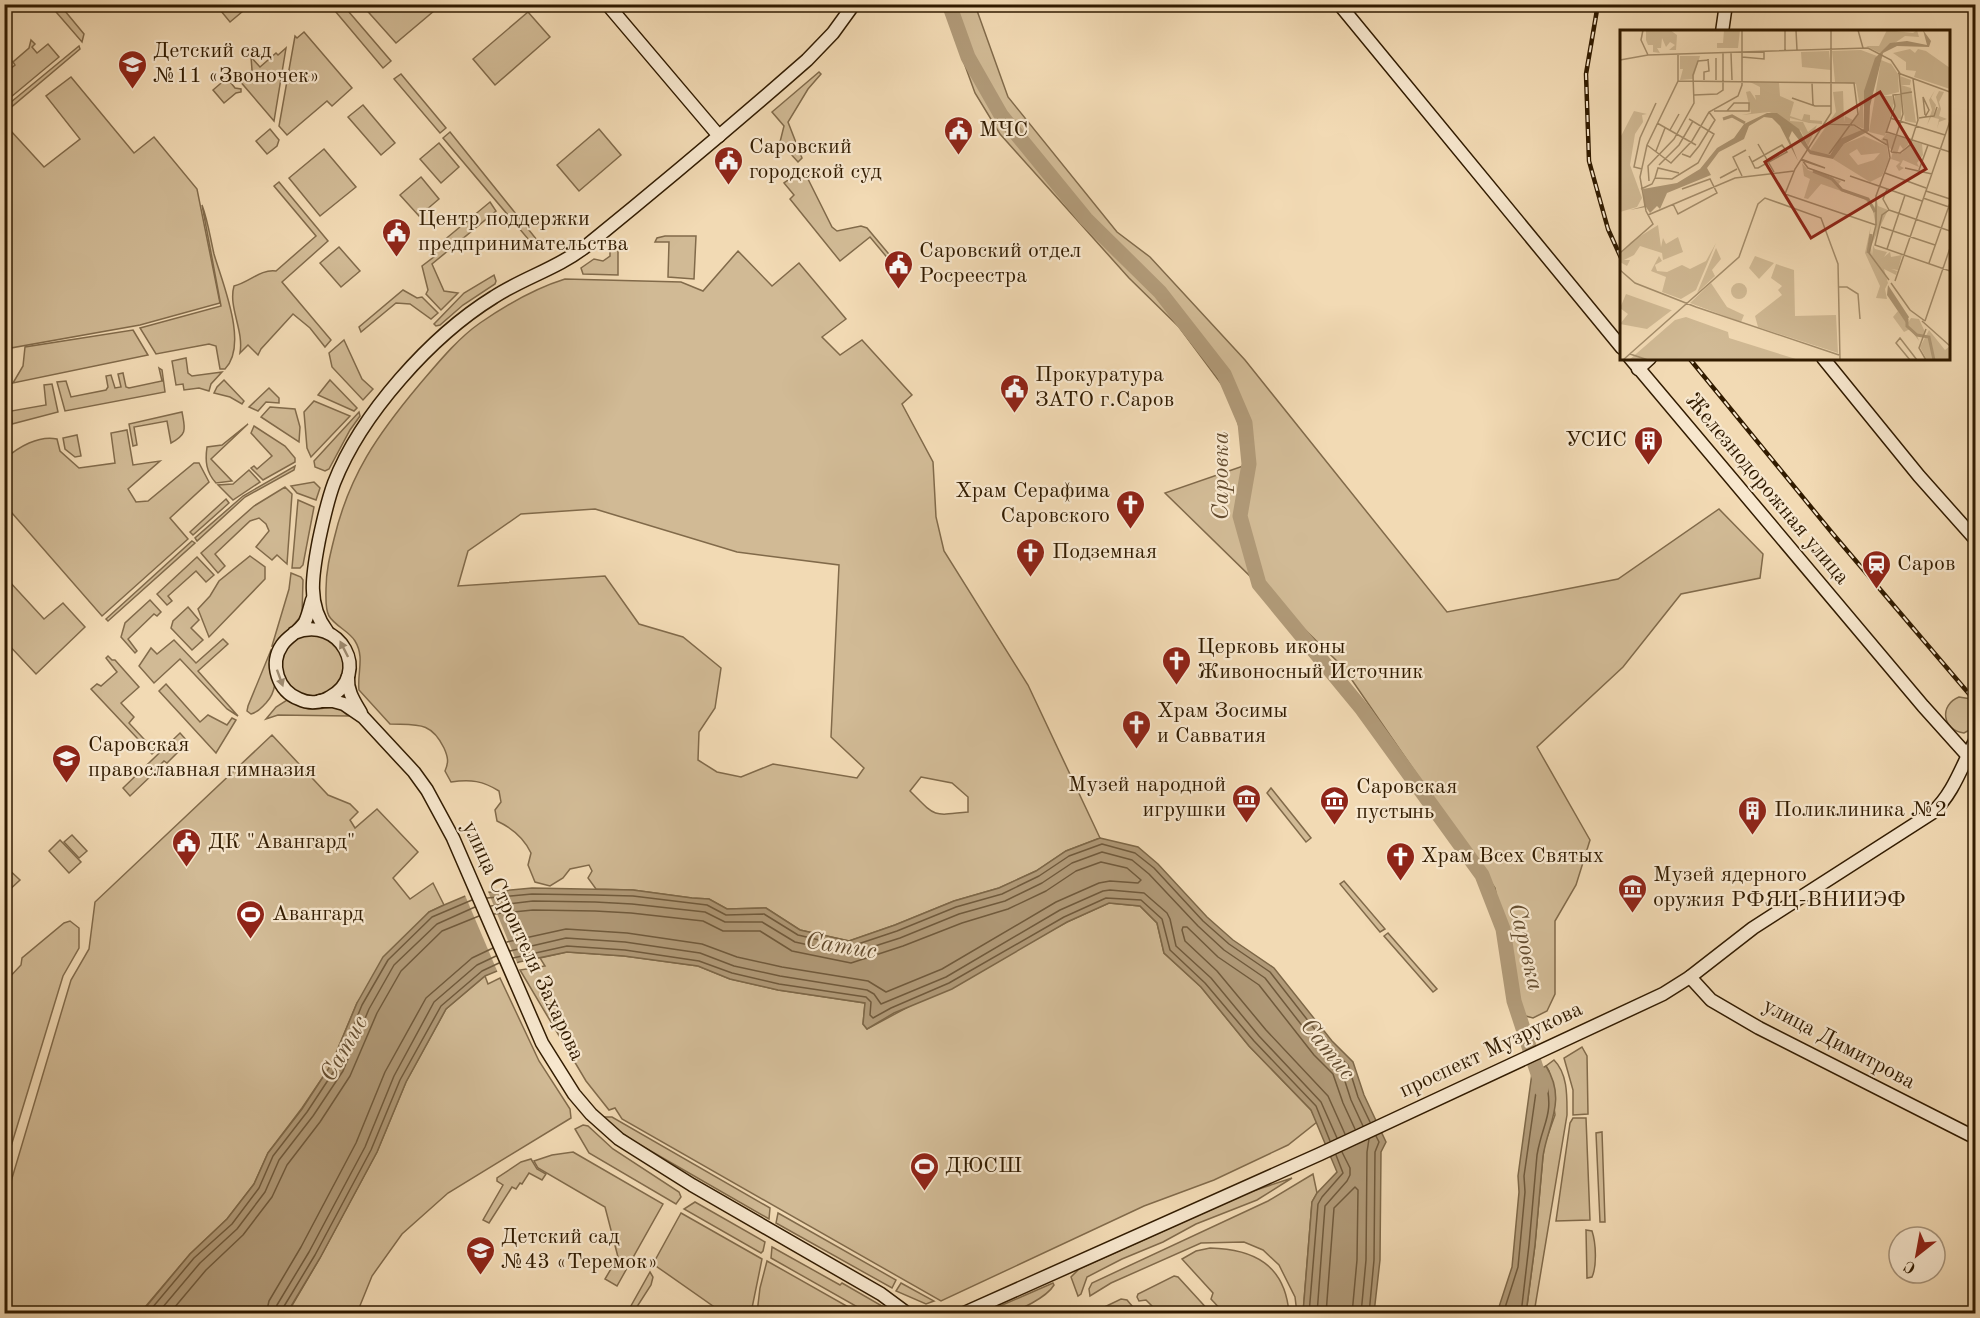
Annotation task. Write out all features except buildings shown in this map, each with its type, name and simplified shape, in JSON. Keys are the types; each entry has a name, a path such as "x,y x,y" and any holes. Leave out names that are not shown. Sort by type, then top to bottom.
{"street":[{"path":"607,4 719,136"},
{"path":"313,596 304,622 287,639 276,661 278,678 284,688 293,696 308,702 320,701 338,692 350,667 347,652 339,640 317,619 313,596 316,554 334,482 373,414 408,371 439,339 493,297 570,258 719,136 807,60 833,33 854,4"},
{"path":"1340,4 1620,346"},
{"path":"1722,30 1726,4"},
{"path":"1825,360 1919,476 1976,540"},
{"name":"Железнодорожная улица","path":"1634,364 1967,755"},
{"path":"294,633 310,629 327,631"},
{"name":"улица Строителя Захарова","path":"348,674 348,689 363,717"},
{"name":"улица Строителя Захарова","path":"320,701 344,704 363,717 414,772 427,790 450,830 542,1042 574,1094 591,1114 619,1139 692,1185 881,1293 908,1314"},
{"name":"проспект Музрукова","path":"962,1314 1320,1154 1663,994 1690,977 1753,928 1932,813 1951,789 1976,739"},
{"name":"улица Димитрова","path":"1690,977 1711,1000 1759,1028 1976,1138"}],"shaded area":[{"path":"247,4 249,6 230,22 216,5"},
{"path":"50,5 60,5 84,34 82,42"},
{"path":"330,5 343,5 391,61 383,68"},
{"path":"362,5 441,5 396,43"},
{"path":"943,5 975,5 1008,97 1117,232 1150,257 1245,360 1447,612 1618,579 1719,509 1763,554 1760,578 1681,594 1623,667 1537,747 1590,840 1576,885 1555,921 1555,994 1547,1011 1533,1018 1518,1014 1495,888 1343,667 1165,493 1249,464 1231,397 1179,327 1129,278 1000,134 975,93"},
{"path":"528,12 550,37 495,85 473,59"},
{"path":"304,32 352,88 332,106 327,101 287,135 279,126 295,36 297,38"},
{"path":"31,40 35,44 32,47 37,53 48,44 59,57 5,102 5,70 6,72 15,65 13,62 29,48"},
{"path":"79,46 80,49 9,109 5,107"},
{"path":"286,48 274,121 239,80 252,70 251,57 260,67 276,53 278,55"},
{"path":"819,72 821,74 808,89 788,122 802,158 798,162 780,142 784,126 772,112"},
{"path":"401,74 446,128 440,133 394,79"},
{"path":"71,77 134,153 154,137 197,189 220,303 140,325 5,349 5,136 11,131 44,167 80,139 46,96"},
{"path":"227,78 235,88 241,89 241,92 236,93 224,103 213,90"},
{"path":"363,105 395,143 381,155 348,117"},
{"path":"270,129 279,140 277,146 267,154 256,141"},
{"path":"599,129 621,155 579,191 557,165"},
{"path":"450,132 537,240 538,246 534,246 443,138"},
{"path":"439,143 459,167 441,183 420,159"},
{"path":"324,149 356,187 320,216 289,178"},
{"path":"803,169 832,227 837,231 861,226 867,228 893,259 890,261 870,237 840,261 790,199 794,195 784,183"},
{"path":"421,177 439,199 419,216 400,195"},
{"path":"279,182 328,241 282,282 331,340 325,347 310,328 293,314 258,355 248,345 240,353 240,336 233,302 234,286 265,272 276,271 316,236 274,186"},
{"path":"490,202 496,211 432,264 444,291 458,293 441,310 426,294 428,290 422,266 435,256 431,251"},
{"path":"202,205 234,329 235,345 232,358 225,369 220,369 216,346 209,344 156,354 140,328 221,306"},
{"path":"696,236 694,279 668,277 669,242 655,242 657,238"},
{"path":"618,245 618,275 583,274 581,268 594,259 603,261"},
{"path":"339,247 360,271 341,287 320,263"},
{"path":"738,251 772,286 799,263 846,319 822,337 840,355 862,340 912,395 902,404 933,462 936,517 944,551 1028,685 1100,838 1066,851 1036,871 999,888 954,901 849,941 800,930 766,908 727,909 709,899 633,890 596,889 588,878 592,871 589,865 570,869 563,878 550,886 535,882 528,865 531,853 525,843 517,834 497,821 495,810 501,802 499,791 476,782 451,782 445,771 447,762 444,748 434,733 422,726 390,724 359,690 360,653 358,647 352,637 332,620 327,610 326,582 331,551 340,516 367,456 404,403 433,369 455,344 480,323 521,298 565,279 681,282 703,291","holes":["595,509 737,552 839,565 831,737 864,768 857,778 773,764 741,777 717,772 698,760 699,732 715,708 721,668 683,637 639,624 605,576 458,586 468,551 521,514","921,777 952,783 968,797 968,812 940,814 930,810 910,791"]},
{"path":"494,275 495,284 463,305 440,325 434,324 464,293"},
{"path":"403,290 417,298 422,297 438,313 431,319 410,304 396,303 361,332 359,327"},
{"path":"133,330 148,355 13,383 23,366 25,347"},
{"path":"344,340 362,379 373,389 363,400 332,367 329,353"},
{"path":"186,358 188,373 192,376 222,372 211,384 209,391 199,388 184,390 183,384 176,385 172,361"},
{"path":"159,368 162,370 165,392 65,411 57,382 66,381 71,397 106,390 108,387 106,376 111,375 115,388 121,387 118,374 123,373 126,387 129,388 162,381"},
{"path":"224,380 244,401 242,404 230,397 214,393"},
{"path":"330,380 357,408 354,411 318,395"},
{"path":"52,384 58,412 12,424 11,411 46,405 44,385"},
{"path":"269,388 279,398 279,403 266,402 258,411 249,407"},
{"path":"314,401 350,416 311,457 307,448 304,412"},
{"path":"270,407 295,409 300,427 299,442 261,417"},
{"path":"182,412 184,430 176,440 171,443 167,421 134,427 137,445 133,446 129,424"},
{"path":"359,412 360,416 329,469 325,471 315,467 314,461"},
{"path":"248,424 211,459 232,481 216,483 207,466 207,447 222,445"},
{"path":"254,426 285,446 295,458 295,462 263,480 251,468 254,466 257,469 272,456 251,433"},
{"path":"127,430 133,465 160,461 128,489 136,502 148,501 194,463 199,463 209,482 170,518 188,539 102,616 5,505 5,459 29,443 50,438 57,439 60,451 79,468 115,463 111,433"},
{"path":"77,435 81,456 75,457 65,449 63,438"},
{"path":"295,466 294,470 245,497 197,541 195,538 243,496"},
{"path":"249,470 260,482 233,500 218,485 233,484"},
{"path":"314,482 320,488 316,500 297,493 291,486"},
{"path":"285,487 292,494 287,564 277,555 272,560 256,547 269,531 266,524 259,518 250,521 215,554 225,566 218,573 201,553 254,506"},
{"path":"226,499 229,503 193,535 190,532"},
{"path":"298,500 314,507 303,565 300,568 292,568"},
{"path":"192,541 195,543 108,621 106,619"},
{"path":"250,556 265,567 265,579 209,637 198,609 210,596 219,581"},
{"path":"197,557 214,575 206,582 196,571 168,596 172,601 167,605 157,594"},
{"path":"5,567 8,569 8,580 44,619 63,603 85,627 36,674 5,641"},
{"path":"291,573 303,580 302,615 276,645 272,646 289,589"},
{"path":"150,600 161,612 157,616 154,614 128,639 137,651 135,653 121,637 125,623"},
{"path":"188,607 199,620 191,628 203,640 192,650 171,628 173,621"},
{"path":"313,634 335,643 344,665 335,687 313,696 291,687 282,665 291,643"},
{"path":"223,639 228,644 198,671 238,716 227,709 180,659 154,683 139,666 151,648 157,654 174,640 196,663"},
{"path":"271,650 275,685 270,697 261,708 251,714 247,711 248,706"},
{"path":"108,656 115,660 139,687 121,703 134,717 129,723 155,751 152,754 91,689 97,684 101,686 117,672 106,658"},
{"path":"166,684 200,722 208,715 227,725 232,718 236,720 216,753 159,691"},
{"path":"1959,697 1971,699 1975,703 1975,727 1964,733 1951,727 1946,717 1948,706"},
{"path":"287,700 311,709 338,708 348,716 278,715 266,719 276,707"},
{"path":"180,733 188,742 167,763 164,761 130,796 123,788"},
{"path":"272,735 328,795 350,804 358,812 350,820 355,828 377,809 418,852 393,878 410,899 433,883 444,905 429,912 357,1003 331,1065 268,1153 254,1184 227,1219 190,1254 140,1313 5,1313 4,1205 71,980 89,949 95,902"},
{"path":"1271,788 1311,838 1306,842 1267,793"},
{"path":"72,835 87,851 79,858 64,842"},
{"path":"60,840 81,862 69,873 49,851"},
{"path":"5,866 20,880 5,894"},
{"path":"1344,881 1385,929 1380,932 1340,884"},
{"path":"5,894 8,906 5,910"},
{"path":"1109,903 1140,906 1157,923 1164,953 1201,987 1249,1046 1311,1110 1317,1122 1288,1145 1214,1180 1144,1206 941,1301 622,1119 615,1108 609,1110 586,1081 520,970 545,966 540,958 567,952 624,956 698,966 730,979 778,990 865,1003 863,1024 867,1029 1067,922"},
{"path":"70,921 79,928 79,948 63,976 5,1166 5,982 21,965 22,958 64,923"},
{"path":"1388,933 1437,989 1433,992 1384,936"},
{"path":"485,976 488,984 500,978 539,1061 570,1109 571,1118 448,1193 402,1234 372,1276 357,1313 287,1314 377,1152 406,1082 446,1009"},
{"path":"1582,1047 1587,1056 1588,1114 1573,1115 1573,1090 1564,1058"},
{"path":"1554,1060 1564,1079 1567,1093 1567,1115 1534,1313 1526,1314 1543,1156 1555,1115 1549,1071 1546,1066"},
{"path":"599,1117 612,1117 770,1208 769,1219 635,1142"},
{"path":"1573,1118 1586,1118 1590,1220 1556,1221 1570,1123"},
{"path":"583,1125 588,1126 613,1149 679,1192 681,1197 676,1204 589,1153 575,1129"},
{"path":"1602,1132 1605,1222 1600,1222 1596,1133"},
{"path":"573,1152 663,1204 617,1286 605,1279 618,1257 605,1207 538,1168 534,1161"},
{"path":"531,1159 537,1169 546,1174 542,1180 529,1173 516,1189 512,1187 489,1223 483,1220 503,1185 497,1181 497,1178 521,1162"},
{"path":"1313,1174 1317,1193 1312,1202 1303,1313 1297,1313 1295,1297 1279,1265 1263,1250 1244,1242 1201,1243 1111,1283 1090,1296 1089,1289 1092,1283 1268,1201"},
{"path":"1292,1178 1257,1200 1196,1224 1087,1277 1081,1294 1078,1296 1071,1277 1079,1269 1250,1192"},
{"path":"695,1202 765,1242 763,1251 761,1253 684,1209"},
{"path":"681,1213 762,1259 751,1313 723,1313 653,1264"},
{"path":"778,1213 896,1280 892,1288 776,1223"},
{"path":"1586,1230 1592,1231 1595,1254 1592,1277 1587,1278"},
{"path":"772,1247 882,1306 877,1313 868,1313 771,1258"},
{"path":"1210,1248 1240,1252 1264,1263 1281,1283 1289,1313 1224,1313 1211,1299 1213,1293 1182,1259 1196,1251"},
{"path":"767,1261 859,1313 757,1313"},
{"path":"650,1272 653,1277 651,1285 633,1313 627,1313"},
{"path":"1174,1276 1178,1277 1211,1313 1159,1313 1146,1300 1139,1301 1138,1294"},
{"path":"901,1283 934,1301 926,1304 896,1291"},
{"path":"1053,1283 1050,1290 1024,1307 1004,1314 984,1313"},
{"path":"1121,1299 1127,1300 1138,1313 1092,1313"}],"water":[{"name":"Сатис","path":"1100,838 1138,847 1158,864 1207,917 1233,940 1274,968 1332,1041 1353,1062 1364,1095 1386,1142 1381,1152 1380,1260 1374,1313 1303,1313 1312,1202 1317,1193 1337,1172 1311,1110 1249,1046 1201,987 1164,953 1157,923 1140,906 1109,903 1067,922 952,989 894,1013 867,1029 863,1024 865,1003 778,990 730,979 698,966 624,956 567,952 519,962 485,976 446,1009 406,1082 377,1152 320,1258 287,1313 140,1314 190,1254 227,1219 254,1184 268,1153 302,1109 331,1065 357,1003 383,957 429,912 470,894 532,888 633,890 709,899 727,909 766,908 800,930 849,941 954,901 999,888 1036,871 1066,851"},
{"path":"1546,1066 1552,1078 1556,1101 1543,1156 1526,1313 1497,1313 1512,1267 1519,1192 1518,1176 1532,1073"}],"pier":[{"path":"487,889 518,965 498,973 464,893"}],"waterway":[{"name":"Саровка","path":"949,4 968,57 1001,115 1086,219 1160,292 1224,374 1245,423 1249,464 1240,516 1259,584 1362,709 1482,875 1503,929 1514,1001 1541,1089"}],"railway":[{"path":"1598,4 1586,74 1589,161 1608,229 1620,256"},
{"path":"1691,360 1833,534 1976,702"}],"place":[{"name":"Детский сад №11 «Звоночек»","path":"132,90"},
{"name":"МЧС","path":"958,156"},
{"name":"Саровский городской суд","path":"728,186"},
{"name":"Центр поддержки предпринимательства","path":"397,258"},
{"name":"Саровский отдел Росреестра","path":"898,290"},
{"name":"Прокуратура ЗАТО г.Саров","path":"1014,414"},
{"name":"УСИС","path":"1648,466"},
{"name":"Храм Серафима Саровского","path":"1131,530"},
{"name":"Подземная","path":"1031,578"},
{"name":"Саров","path":"1876,590"},
{"name":"Церковь иконы Живоносный Источник","path":"1176,686"},
{"name":"Храм Зосимы и Савватия","path":"1136,750"},
{"name":"Саровская православная гимназия","path":"67,784"},
{"name":"Музей народной игрушки","path":"1247,824"},
{"name":"Саровская пустынь","path":"1335,826"},
{"name":"Поликлиника №2","path":"1753,836"},
{"name":"ДК \"Авангард\"","path":"187,868"},
{"name":"Храм Всех Святых","path":"1400,882"},
{"name":"Музей ядерного оружия РФЯЦ-ВНИИЭФ","path":"1632,914"},
{"name":"Авангард","path":"251,940"},
{"name":"ДЮСШ","path":"924,1192"},
{"name":"Детский сад №43 «Теремок»","path":"480,1276"}]}
